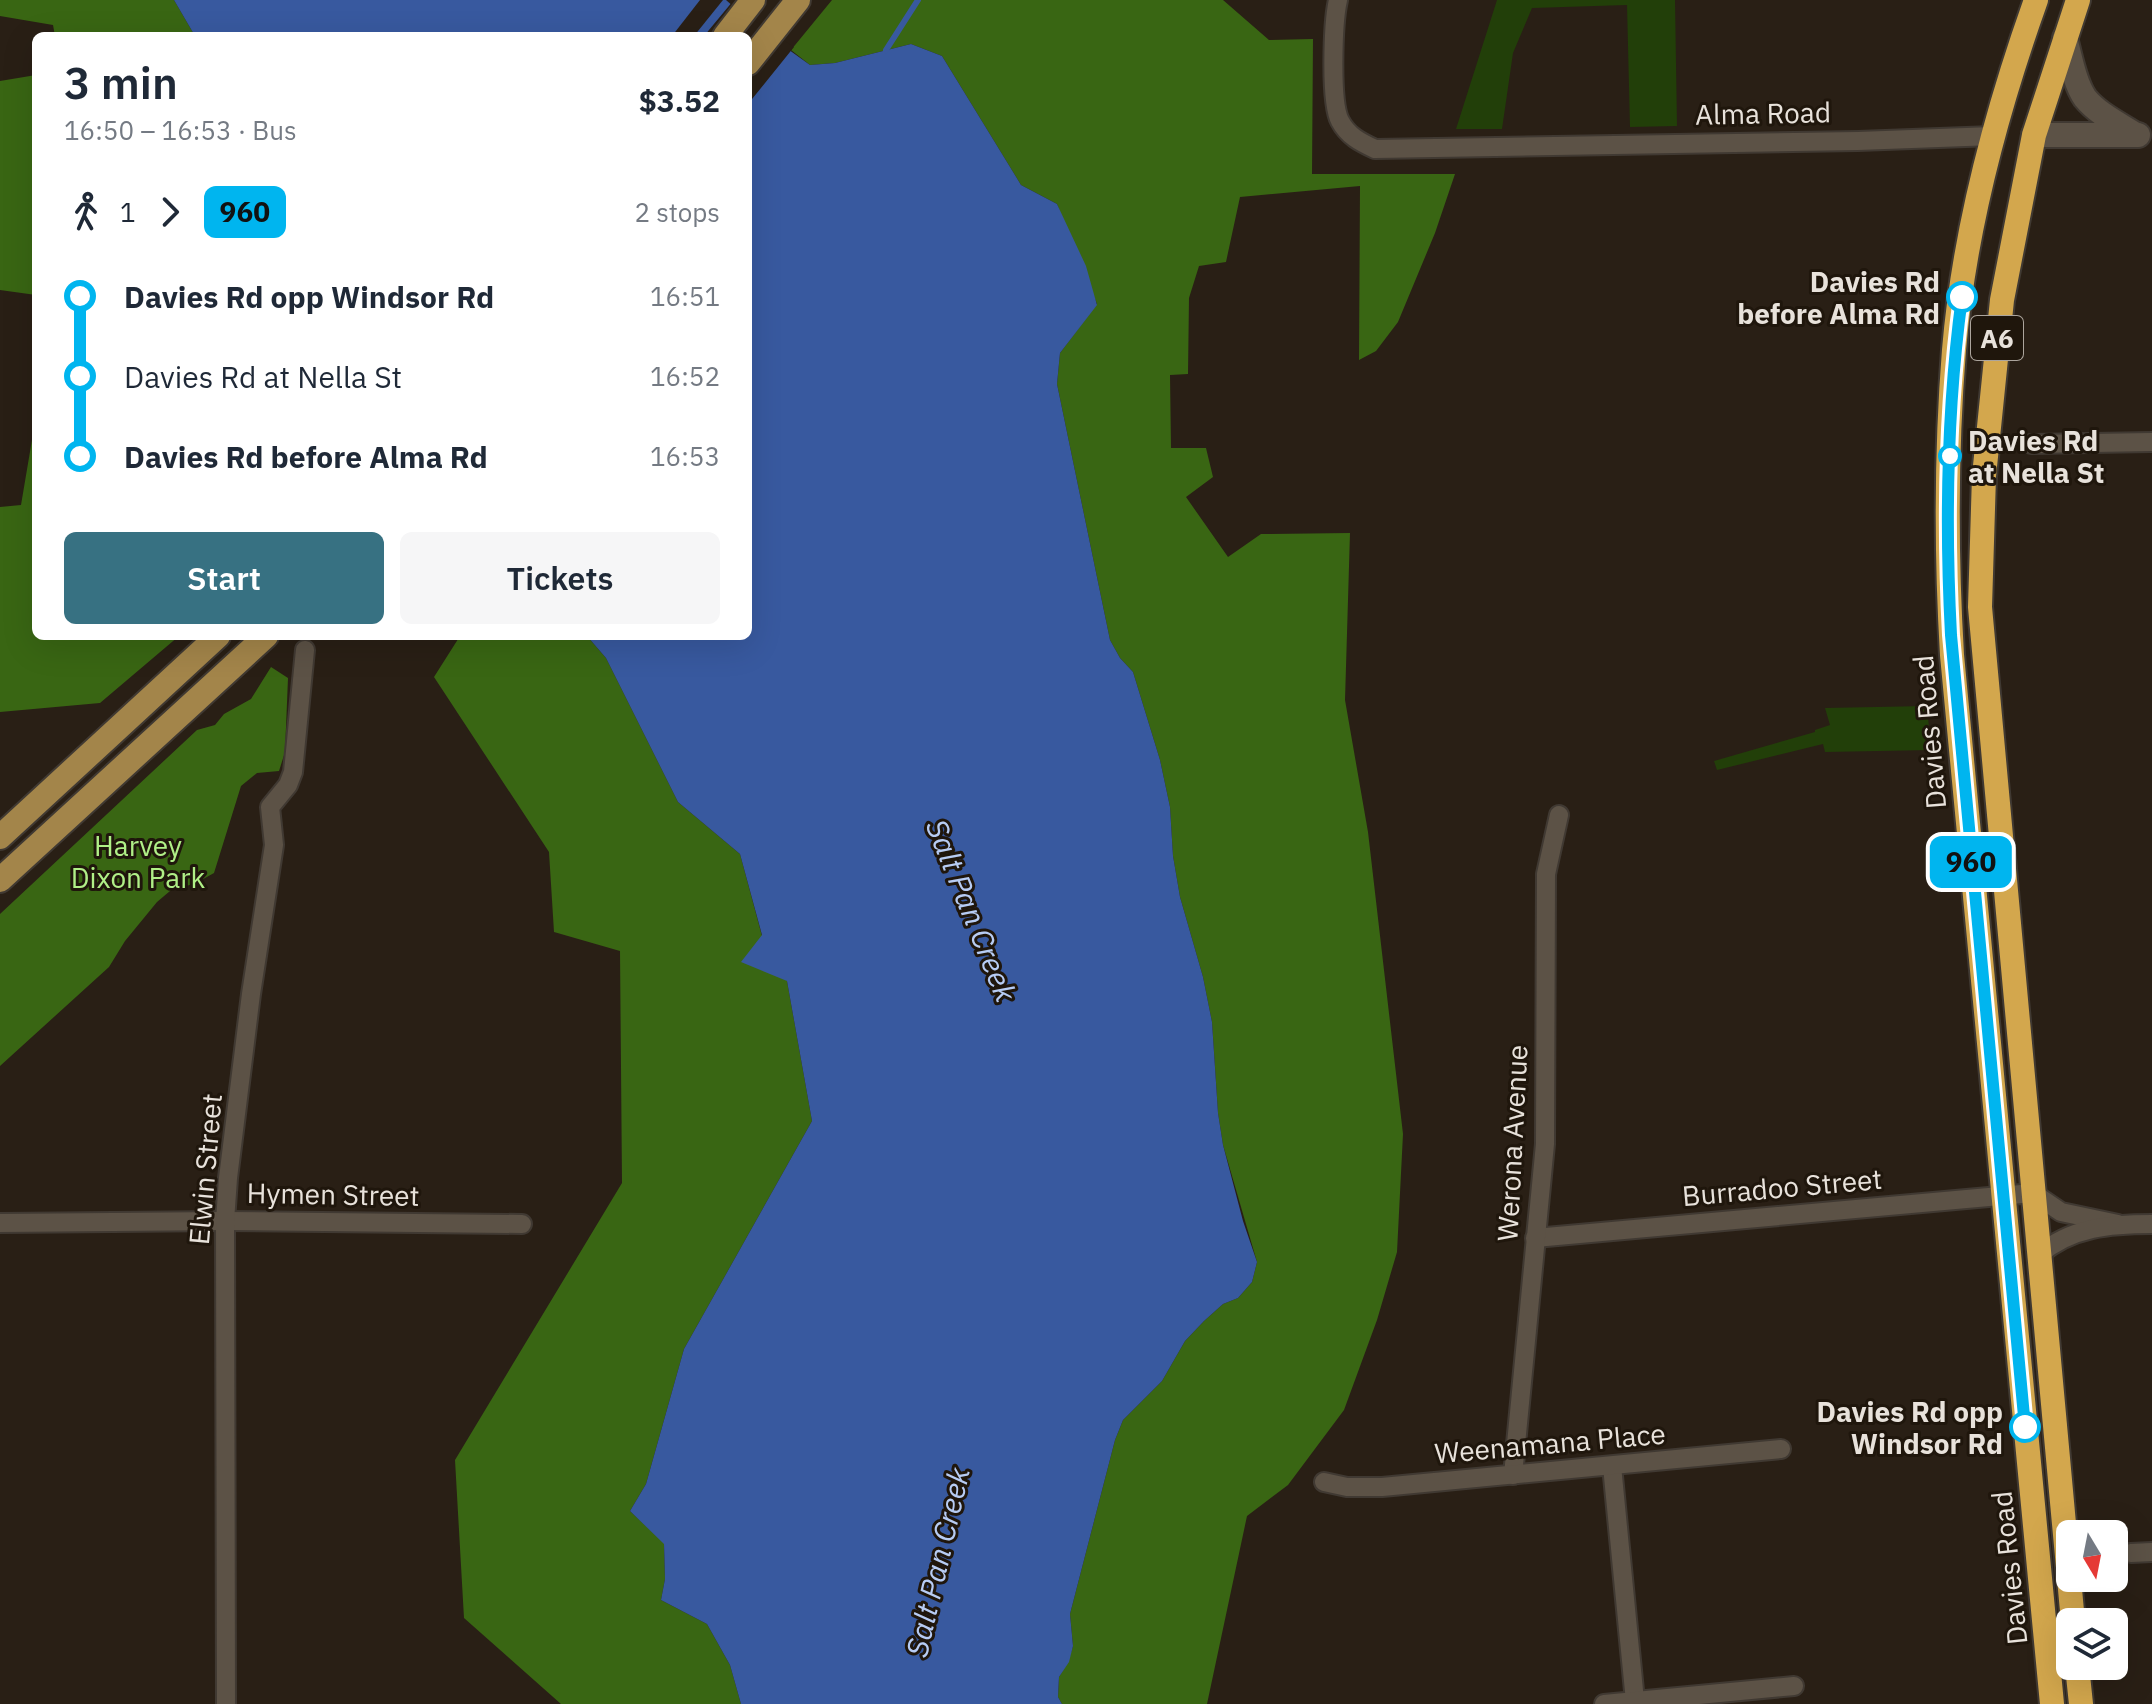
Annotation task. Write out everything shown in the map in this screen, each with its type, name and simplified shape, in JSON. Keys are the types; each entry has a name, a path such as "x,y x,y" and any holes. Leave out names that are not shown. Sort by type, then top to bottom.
{"highway":[{"name":"Davies Road","path":"2036,0 1993,136 1970,246 1954,348 1948,570 1952,655 2052,1704"},
{"name":"Davies Road","path":"2072,1608 1980,607 1984,476 2002,300 2034,135 2078,0"},
{"name":"Alma Road","path":"1993,136 2034,135"},
{"path":"2078,1680 2081,1704"}],"main road":[{"path":"728,32 753,0"},
{"path":"752,58 798,0"},
{"path":"2065,38 2086,99 2101,112 2144,135"},
{"name":"Alma Road","path":"2034,135 2144,135"},
{"path":"0,837 214,640"},
{"path":"0,880 262,640"}],"street":[{"name":"Alma Road","path":"1338,0 1333,38 1338,117 1355,139 1375,149 1993,136"},
{"path":"2031,444 2152,442"},
{"name":"Elwin Street","path":"226,1704 225,1221 228,1178 249,1006 273,854 270,807 288,785 293,772 305,650"},
{"name":"Werona Avenue","path":"1513,1475 1546,1115 1546,874 1559,815"},
{"name":"Burradoo Street","path":"1535,1238 2033,1193"},
{"path":"2033,1193 2061,1212 2118,1224 2152,1224"},
{"name":"Hymen Street","path":"0,1223 225,1221 522,1224"},
{"path":"2039,1255 2063,1237 2118,1224"},
{"name":"Weenamana Place","path":"1324,1482 1364,1488 1781,1449"},
{"path":"1612,1466 1635,1701"},
{"path":"2131,1553 2152,1552"},
{"path":"1604,1704 1794,1686"}],"green space":[{"path":"0,0 174,0 193,32 54,32 53,25 0,16"},
{"path":"832,0 1223,0 1269,40 1313,39 1312,174 1455,174 1435,233 1398,322 1376,351 1359,360 1360,186 1240,197 1226,262 1199,266 1189,298 1188,374 1170,375 1171,448 1206,448 1213,477 1186,497 1228,557 1261,534 1350,533 1345,700 1368,832 1403,1134 1397,1252 1377,1320 1344,1410 1288,1485 1247,1516 1207,1704 1062,1704 1058,1697 1059,1677 1073,1646 1070,1614 1115,1440 1123,1420 1162,1381 1185,1341 1223,1304 1238,1298 1252,1282 1257,1262 1223,1145 1212,1022 1203,977 1180,897 1173,856 1170,807 1160,760 1133,672 1110,640 1057,384 1060,353 1097,304 1057,204 1021,185 942,56 911,44 835,63 810,65 791,50"},
{"path":"1497,0 1675,0 1677,126 1630,127 1627,5 1532,8 1513,53 1502,129 1456,129"},
{"path":"32,76 32,294 0,290 0,81"},
{"path":"32,440 32,640 174,640 100,703 0,712 0,507 21,505"},
{"path":"457,640 590,640 606,658 678,802 740,854 762,936 787,981 812,1121 684,1349 646,1484 630,1511 664,1543 665,1579 661,1600 707,1624 730,1665 741,1704 561,1704 464,1618 455,1460 622,1183 620,951 554,932 549,852 434,677"},
{"name":"Harvey Dixon Park","path":"271,667 288,678 285,752 279,771 257,773 241,786 214,873 196,883 170,891 157,902 125,941 109,967 0,1066 0,914 197,730 215,725 224,714 251,699"},
{"path":"1927,706 1931,750 1825,752 1823,744 1717,770 1714,761 1830,725 1825,708"}],"water":[{"name":"Salt Pan Creek","path":"174,0 726,0 753,24 810,65 835,63 911,44 942,56 1021,185 1057,204 1086,266 1097,305 1060,353 1057,384 1110,640 1133,672 1160,760 1170,807 1173,856 1180,897 1203,977 1212,1022 1223,1145 1257,1262 1252,1282 1238,1298 1223,1304 1185,1341 1162,1381 1123,1420 1115,1440 1070,1614 1073,1646 1069,1662 1059,1677 1058,1697 1062,1704 741,1704 730,1665 707,1624 661,1600 665,1579 664,1544 630,1511 646,1484 684,1349 812,1121 787,981 741,962 762,935 740,854 678,802 606,658 590,640 752,640 752,32 193,32"}],"pier":[{"path":"700,0 723,0 697,32 675,32"},
{"path":"733,1 755,21 794,47 752,99 752,32 707,32"}],"waterway":[{"path":"886,50 918,0"}],"bus line":[{"name":"960","path":"1962,297 1954,348 1948,511 1952,655 2025,1427"}],"place":[{"name":"Davies Rd before Alma Rd","path":"1962,297"},
{"name":"Davies Rd at Nella St","path":"1950,456"},
{"name":"Davies Rd opp Windsor Rd","path":"2025,1427"}]}
